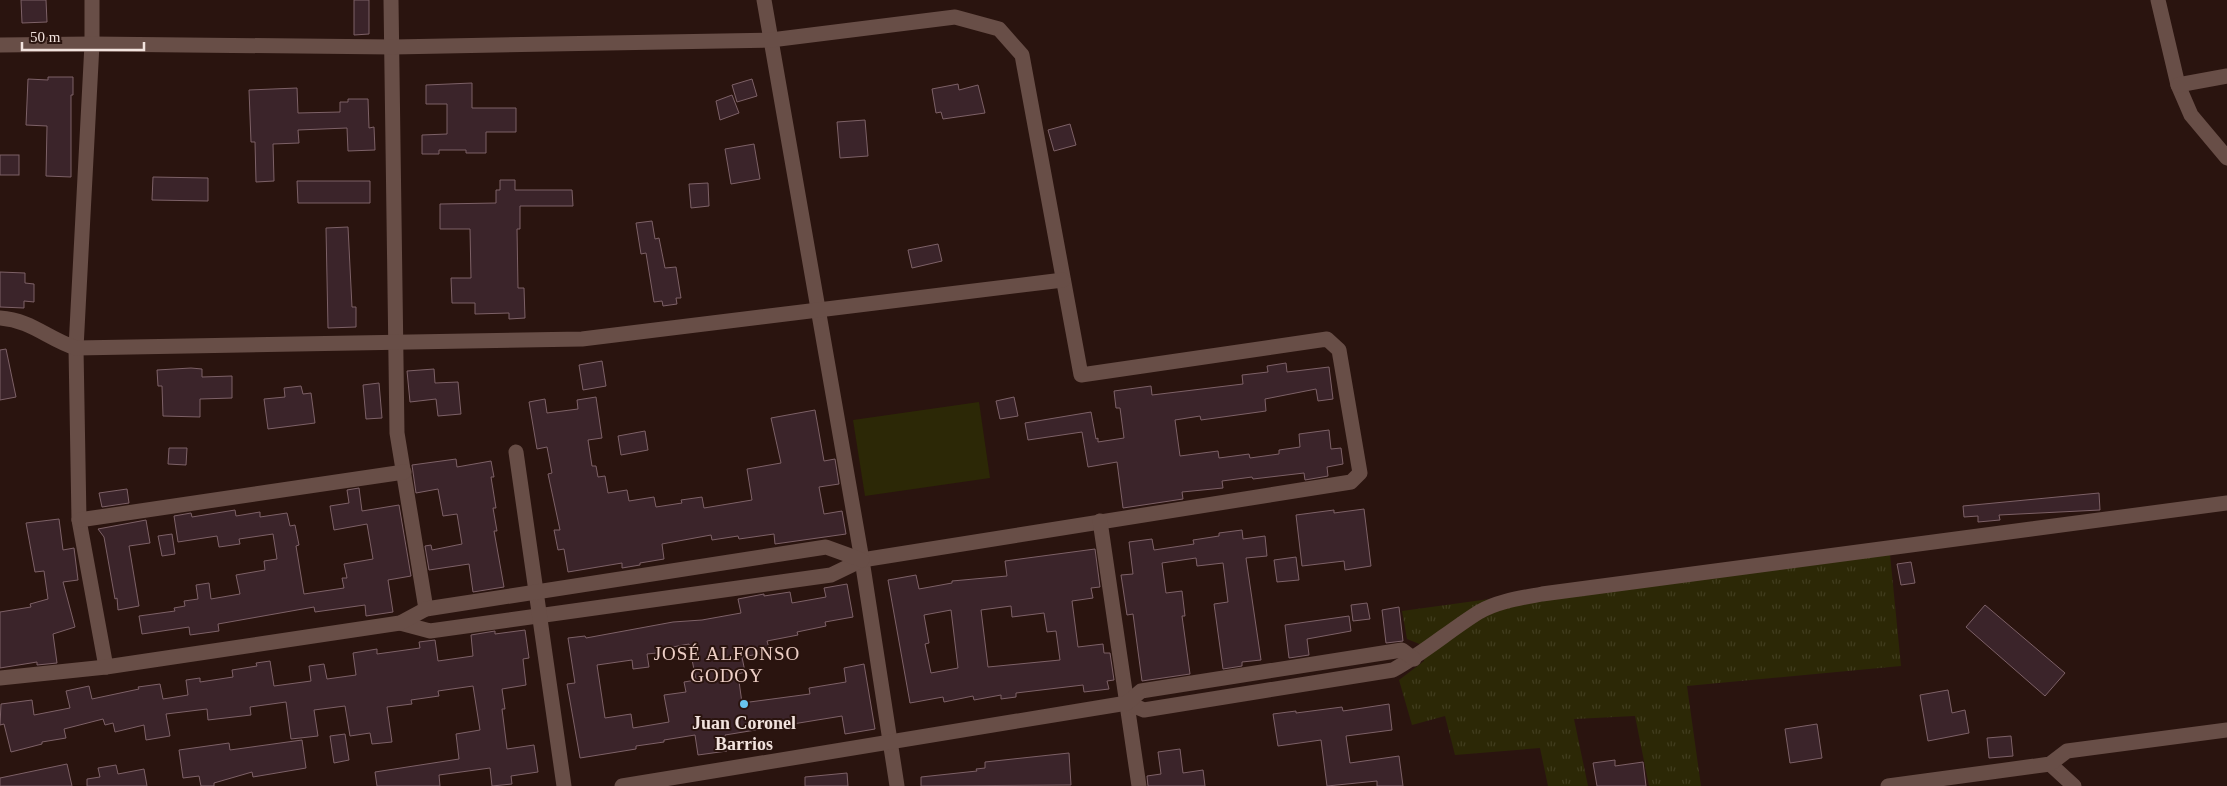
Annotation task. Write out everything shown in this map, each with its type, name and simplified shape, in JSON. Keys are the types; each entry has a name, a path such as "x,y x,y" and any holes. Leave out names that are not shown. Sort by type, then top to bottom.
{"street":[{"path":"92,0 92,44 76,348 79,520 106,668"},
{"path":"391,0 397,433 426,609"},
{"path":"764,0 862,560 897,786"},
{"path":"2158,0 2178,85 2192,115 2227,158"},
{"path":"0,45 393,47 771,40 956,17 999,28 1022,55 1081,375 1327,339 1339,350 1360,473 1351,482 862,560 831,575 430,631 400,623"},
{"path":"2178,85 2227,76"},
{"path":"0,318 33,326 61,343 76,348 582,339 1063,280"},
{"path":"516,452 564,786"},
{"path":"79,520 404,472"},
{"path":"622,786 1127,703 1144,710 1393,670 1414,658 1480,612 1509,601 1542,594 2227,503"},
{"path":"1100,521 1139,786"},
{"path":"0,678 106,668 400,623 426,609 826,547 862,560"},
{"path":"1888,786 2050,764 2067,751 2227,730"},
{"path":"2050,764 2074,786"}],"green space":[{"path":"979,402 990,478 865,496 853,420"},
{"path":"1889,544 1901,666 1687,686 1701,786 1649,786 1635,716 1574,719 1588,786 1548,786 1540,748 1455,755 1445,716 1412,725 1399,680 1424,661 1422,645 1407,639 1402,611"}],"building":[{"path":"21,0 46,0 47,22 22,23"},
{"path":"354,0 369,0 369,34 354,35"},
{"path":"48,77 73,77 73,95 71,95 71,177 46,176 47,126 26,125 28,79 48,80"},
{"path":"752,79 757,96 737,102 732,85"},
{"path":"472,83 472,108 516,108 516,132 486,132 486,153 466,153 466,150 439,150 439,154 422,154 422,135 447,134 447,104 426,104 426,85"},
{"path":"958,84 959,90 978,85 985,113 943,119 941,112 936,113 932,89"},
{"path":"297,88 298,113 340,112 340,102 348,102 348,99 368,99 369,128 374,127 375,150 348,151 347,128 298,130 299,143 273,144 274,181 256,182 255,142 251,142 249,90"},
{"path":"732,95 739,113 720,120 716,101"},
{"path":"865,120 868,156 840,158 837,122"},
{"path":"1070,124 1076,145 1054,151 1048,130"},
{"path":"754,144 760,179 731,184 725,149"},
{"path":"0,155 19,155 19,175 0,175"},
{"path":"153,177 208,178 208,201 152,200"},
{"path":"500,180 515,180 515,190 572,190 573,206 520,206 520,229 517,229 518,288 524,288 525,318 509,319 509,313 475,314 475,303 452,303 451,278 471,278 470,229 440,229 440,204 496,203 496,190 500,190"},
{"path":"297,181 370,181 370,203 298,203"},
{"path":"708,183 709,206 691,208 689,184"},
{"path":"652,221 655,239 659,238 665,268 676,267 681,298 676,298 677,304 663,306 662,301 654,302 646,253 641,254 636,223"},
{"path":"348,227 352,307 356,307 356,327 328,328 326,228"},
{"path":"938,244 942,261 912,268 908,250"},
{"path":"0,272 25,273 25,283 34,284 34,302 24,301 24,308 0,307"},
{"path":"6,349 16,397 0,400 0,350"},
{"path":"602,361 606,386 583,390 579,365"},
{"path":"1286,363 1287,372 1329,367 1333,399 1318,401 1316,389 1265,399 1266,411 1201,420 1200,416 1175,420 1180,456 1218,451 1219,458 1249,454 1250,458 1279,454 1279,450 1300,447 1299,434 1329,430 1331,449 1341,448 1343,464 1327,467 1328,476 1305,480 1304,473 1222,481 1223,488 1182,492 1183,499 1123,508 1117,462 1088,467 1082,432 1028,440 1025,423 1091,412 1098,442 1124,438 1120,408 1116,408 1114,391 1151,386 1152,395 1243,384 1242,375 1268,372 1267,366"},
{"path":"202,369 202,377 232,376 232,398 200,399 200,417 163,416 162,386 158,386 157,370"},
{"path":"434,369 435,383 458,382 461,414 438,416 436,399 410,402 407,371"},
{"path":"379,383 382,418 366,419 363,385"},
{"path":"301,386 303,394 311,393 315,423 268,429 264,399 285,397 284,388"},
{"path":"596,397 602,438 588,440 592,466 596,466 598,477 605,476 608,493 627,490 629,501 654,497 656,507 682,503 681,500 702,497 704,508 752,500 747,469 781,463 771,418 815,410 824,461 835,459 839,484 819,487 824,514 842,511 846,534 775,544 774,534 739,539 738,536 712,540 711,535 662,544 664,559 622,568 622,563 568,572 564,549 558,550 554,530 560,530 548,474 552,473 547,447 537,449 529,402 545,399 547,413 578,409 577,400"},
{"path":"1014,397 1018,416 1000,419 996,401"},
{"path":"645,431 648,450 621,455 618,436"},
{"path":"169,448 187,448 186,465 168,464"},
{"path":"456,459 457,467 491,461 494,477 491,477 496,508 493,508 497,531 494,531 504,587 473,592 469,564 429,570 425,546 431,545 432,550 462,544 457,514 443,516 438,489 416,493 412,465"},
{"path":"359,488 362,511 399,505 411,576 388,580 393,612 366,616 365,605 315,612 314,607 218,624 219,631 190,635 189,627 142,634 139,616 175,611 174,608 185,606 184,601 198,599 196,585 209,583 211,599 240,594 236,575 265,570 264,561 277,559 273,534 239,539 240,544 219,547 217,536 178,542 174,516 191,513 192,517 235,510 236,516 260,512 260,517 287,513 290,526 295,525 299,545 296,546 304,594 344,588 342,578 347,578 344,564 373,559 367,524 334,530 330,506 349,503 347,490"},
{"path":"127,489 129,503 102,507 99,493"},
{"path":"2099,493 2100,510 1999,515 2000,520 1978,522 1978,516 1964,517 1963,506"},
{"path":"1364,509 1371,566 1345,570 1344,561 1302,566 1296,515 1334,510 1334,513"},
{"path":"59,519 63,550 74,548 78,580 63,582 75,627 53,634 57,663 37,665 37,662 0,668 0,612 31,607 30,604 48,599 44,571 35,572 26,523"},
{"path":"146,520 150,543 129,546 139,606 118,610 104,537 98,529"},
{"path":"1242,530 1243,539 1265,536 1267,556 1246,558 1261,660 1242,662 1242,666 1223,669 1214,604 1228,602 1223,563 1197,566 1196,558 1162,563 1166,593 1182,591 1185,616 1182,616 1190,674 1142,681 1133,614 1127,615 1121,575 1133,574 1129,542 1152,539 1154,550 1194,544 1193,540 1219,536 1219,533"},
{"path":"172,534 175,554 162,556 158,536"},
{"path":"1095,549 1100,587 1091,588 1093,598 1072,601 1078,647 1103,644 1104,653 1110,653 1114,680 1107,681 1109,689 1084,692 1083,685 1016,693 1016,697 1001,699 1001,695 974,700 973,696 944,702 943,697 910,703 888,580 916,575 919,589 952,583 952,581 1007,576 1005,561","holes":["1011,606 1012,617 1044,613 1047,632 1056,631 1060,660 988,667 981,610","951,610 958,668 931,673 925,644 929,643 924,615"]},
{"path":"1296,557 1299,580 1277,582 1274,560"},
{"path":"1911,562 1915,583 1901,585 1897,564"},
{"path":"847,584 853,617 825,622 826,626 797,632 798,635 767,641 770,652 742,657 745,672 738,674 742,703 810,694 809,688 846,682 844,668 864,664 875,729 845,734 842,716 725,735 727,751 698,755 695,735 636,746 636,749 580,758 567,684 575,683 568,638 585,636 586,638 673,622 702,620 741,613 738,599 764,594 764,596 790,592 792,603 826,597 824,588","holes":["689,644 696,680 684,682 686,692 664,695 669,722 633,728 631,714 605,718 597,665 632,660 633,669 649,667 647,654 657,653 656,650"]},
{"path":"1367,603 1370,619 1353,621 1351,605"},
{"path":"1985,605 2065,673 2045,696 1966,627"},
{"path":"1399,607 1403,641 1386,643 1382,610"},
{"path":"1349,616 1351,631 1307,639 1309,655 1289,658 1285,625"},
{"path":"525,630 529,658 523,659 526,685 502,689 505,709 502,709 507,749 534,745 538,772 511,776 512,784 492,786 490,768 439,775 440,786 377,786 375,772 459,759 456,734 480,730 473,686 438,691 439,696 411,700 412,704 387,707 392,742 372,744 370,733 350,736 345,706 314,710 318,736 291,739 286,702 250,707 251,715 208,720 207,709 166,714 170,736 146,740 144,725 115,732 113,723 105,725 103,719 64,729 66,738 42,742 42,744 11,752 4,724 0,725 1,704 32,700 34,715 70,708 66,691 89,686 92,699 139,689 138,687 160,684 163,699 188,695 186,680 200,678 200,682 233,677 232,670 257,666 256,663 270,661 274,686 311,681 309,666 324,664 327,679 356,675 353,653 377,649 377,654 420,648 419,642 435,640 438,661 473,656 471,635 495,631 495,634"},
{"path":"1948,690 1952,713 1965,710 1969,733 1928,741 1920,695"},
{"path":"1389,704 1392,730 1346,736 1350,763 1399,756 1403,786 1377,786 1377,781 1327,786 1321,740 1278,746 1273,714 1342,707 1343,711"},
{"path":"1817,724 1822,758 1790,763 1785,729"},
{"path":"345,734 349,760 334,763 330,736"},
{"path":"2011,736 2013,756 1989,758 1987,738"},
{"path":"302,740 306,768 253,777 252,772 214,783 214,786 201,786 199,776 183,778 179,750 229,743 230,750"},
{"path":"1180,749 1183,773 1203,770 1205,786 1148,786 1147,776 1161,774 1158,752"},
{"path":"1069,753 1071,785 921,786 921,777 977,771 976,769 985,768 985,762"},
{"path":"1615,760 1615,766 1643,762 1646,786 1597,786 1593,763"},
{"path":"67,764 72,786 0,786 0,778"},
{"path":"116,765 118,774 144,769 147,786 87,786 87,779 100,777 98,768"},
{"path":"847,773 848,786 805,786 805,777"}],"place":[{"name":"Juan Coronel Barrios","path":"744,704"}],"district":[{"name":"JOSÉ ALFONSO GODOY","path":"727,664"}]}
